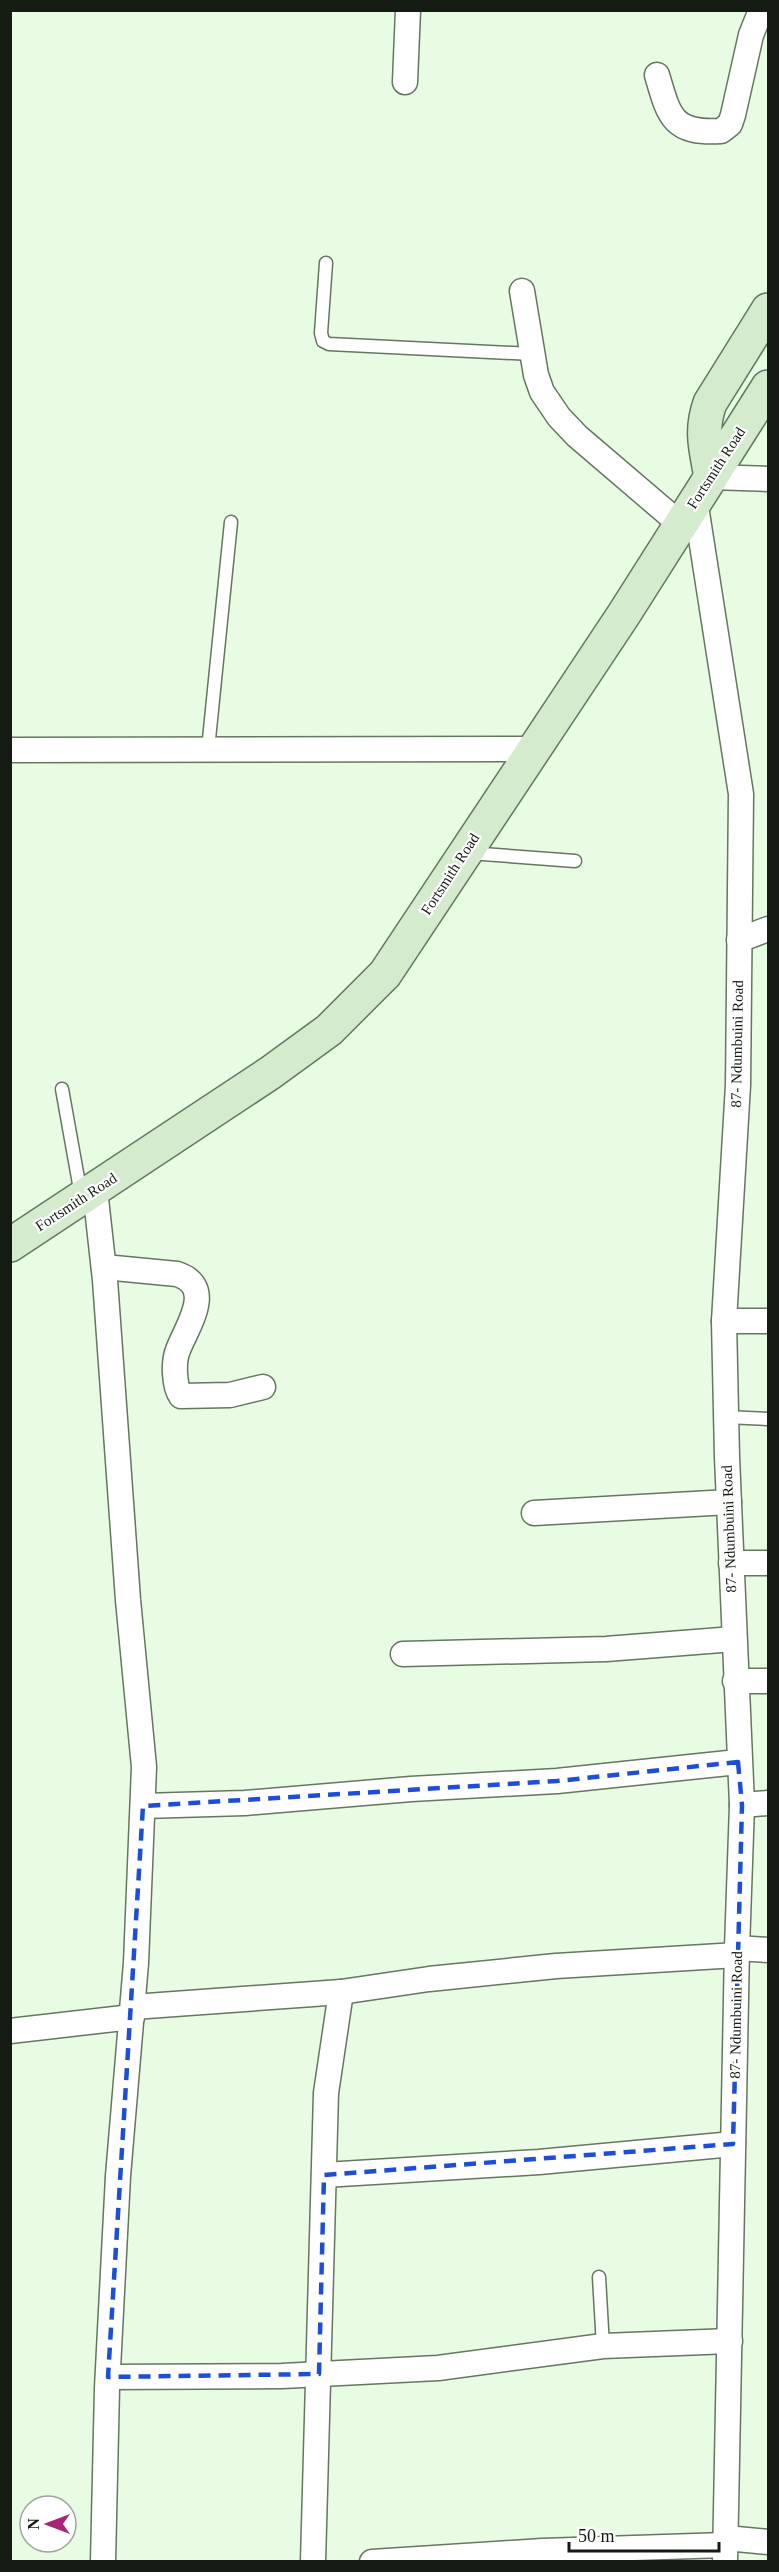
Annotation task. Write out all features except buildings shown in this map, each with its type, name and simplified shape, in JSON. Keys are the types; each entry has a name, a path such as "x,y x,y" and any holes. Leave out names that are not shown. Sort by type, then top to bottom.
{"street":[{"path":"405,82 408,10"},
{"path":"657,75 672,119 678,124 694,129 721,131 730,124 733,115 751,35 761,10"},
{"path":"522,291 532,354 543,392 559,417 578,436 695,500 768,478"},
{"path":"695,500 704,420 710,403 768,310"},
{"name":"Fortsmith Road","path":"10,1245 270,1073 329,1030 385,974 624,614 768,387"},
{"name":"87- Ndumbuini Road","path":"695,500 741,794 738,1085 724,1321 738,1762 742,1805 737,1952 726,2548"},
{"path":"10,750 533,749"},
{"path":"739,940 768,929"},
{"path":"88,1195 104,1267 128,1600 144,1767 133,2012 118,2176 108,2377 103,2562"},
{"path":"104,1267 177,1274 188,1277 194,1284 196,1292 191,1325 177,1351 175,1360 177,1391 181,1396 230,1395 263,1387"},
{"path":"724,1321 765,1319"},
{"path":"534,1514 729,1502"},
{"path":"731,1563 768,1563"},
{"path":"403,1654 606,1648 734,1639"},
{"path":"735,1681 768,1681"},
{"path":"143,1806 245,1803 411,1789 558,1781 738,1762"},
{"path":"742,1805 768,1803"},
{"path":"10,2031 133,2012 341,1992 429,1979 556,1966 768,1950"},
{"path":"314,2562 326,2093 341,1992"},
{"path":"324,2175 539,2162 733,2144"},
{"path":"108,2377 319,2374 438,2368 603,2346 730,2340"},
{"path":"372,2562 542,2551 726,2548 768,2542"}],"lane":[{"path":"326,263 321,333 323,341 329,344 532,354"},
{"path":"208,749 231,522"},
{"path":"465,852 575,861"},
{"path":"62,1089 88,1195"},
{"path":"726,1417 768,1419"},
{"path":"599,2277 603,2346"}],"highlighted area":[{"path":"738,1762 742,1805 733,2144 324,2175 319,2374 108,2377 143,1806 557,1781"}]}
